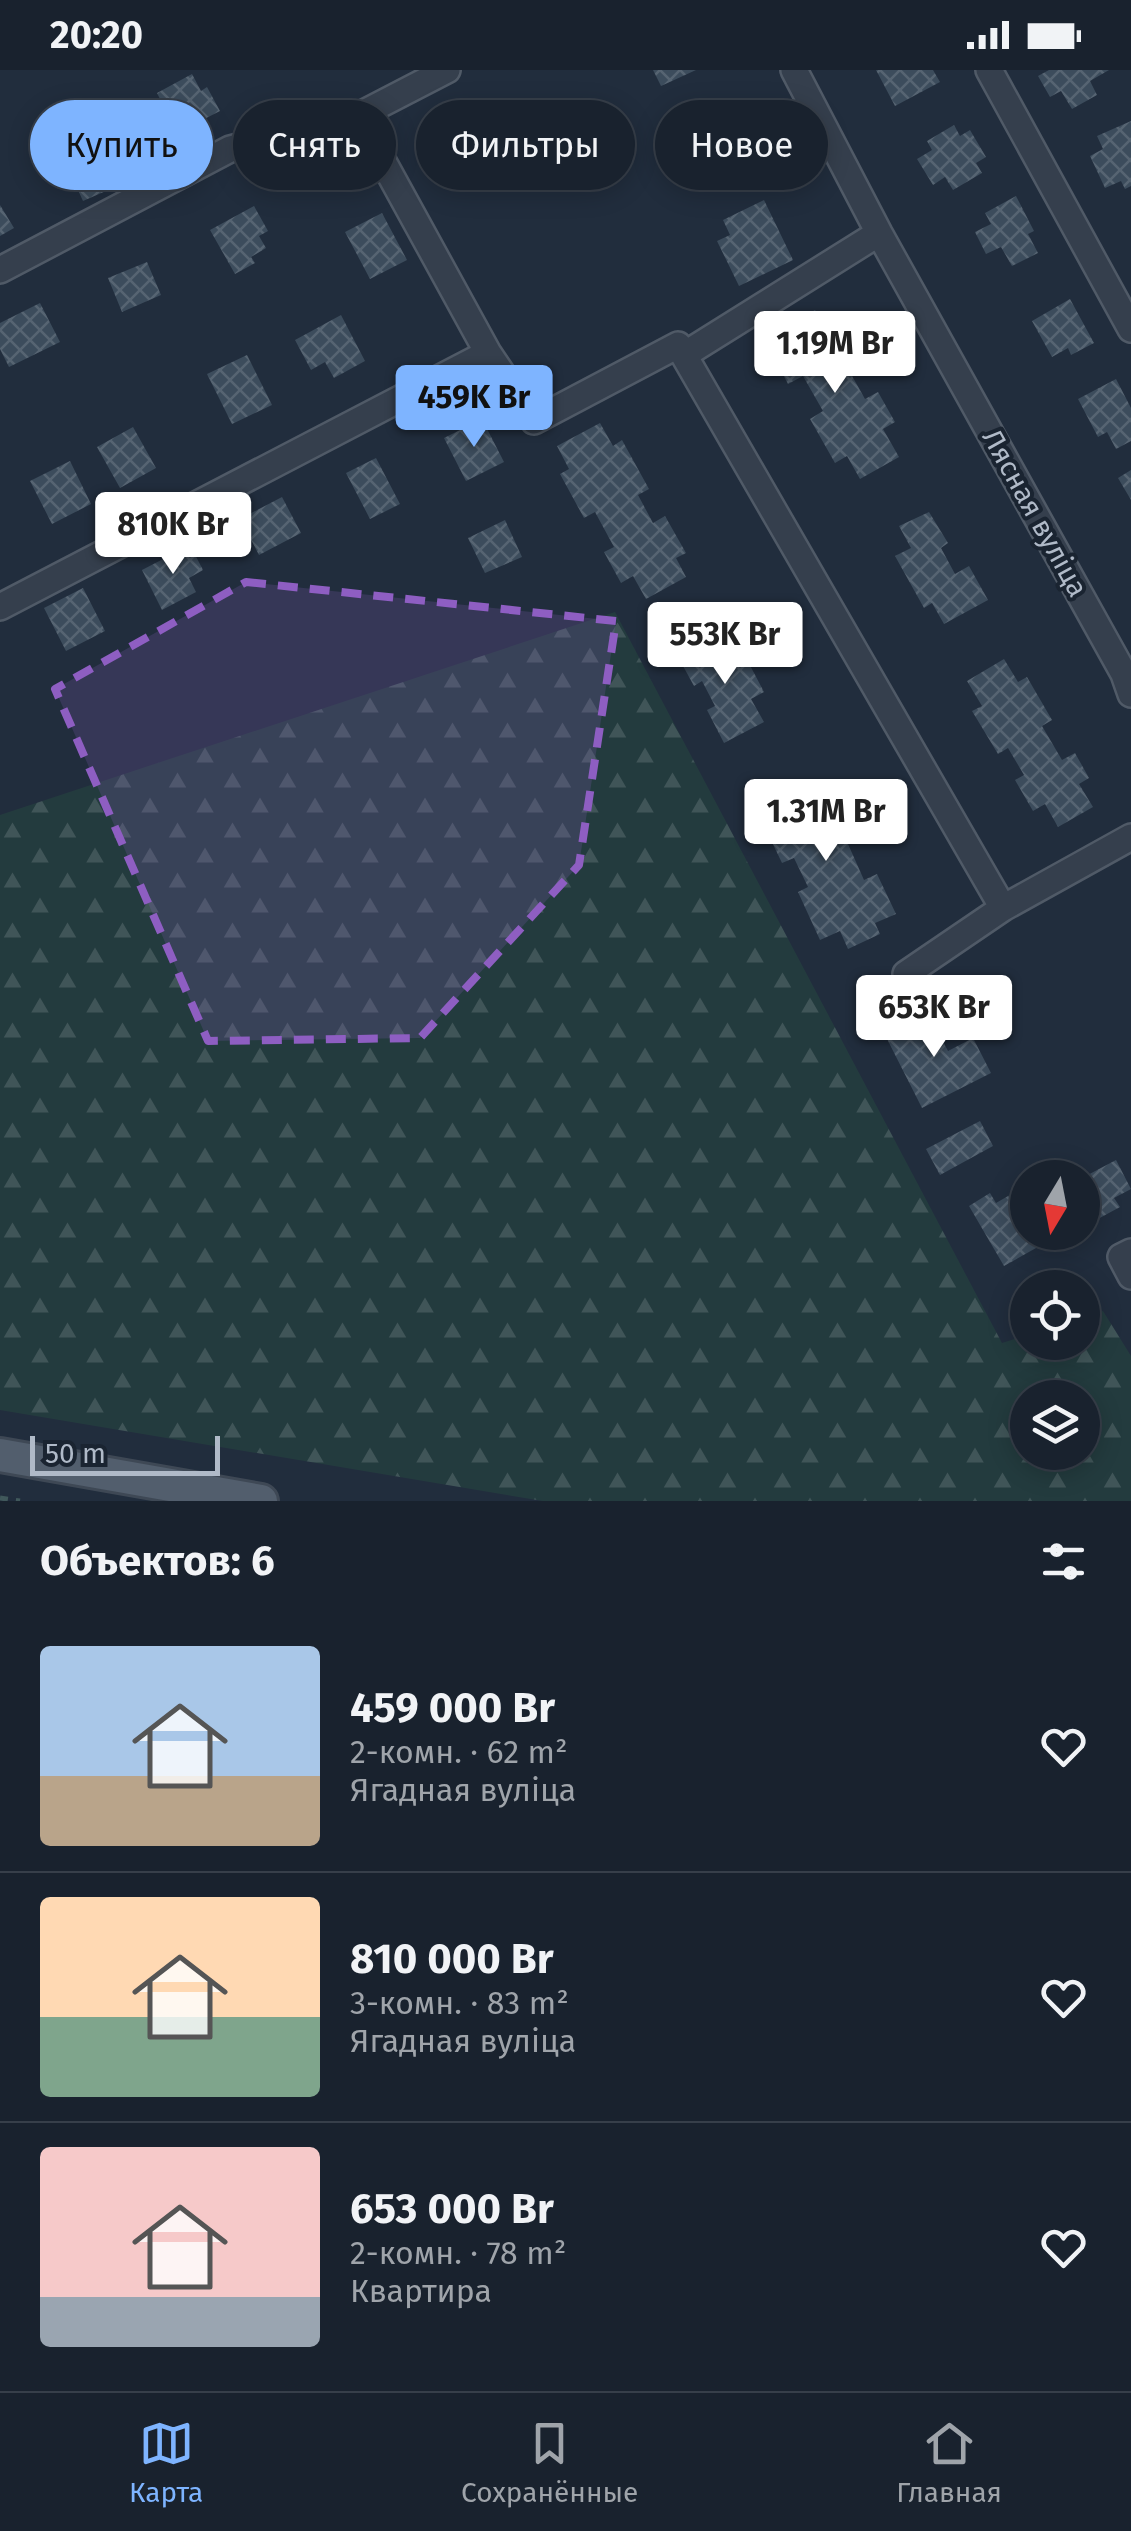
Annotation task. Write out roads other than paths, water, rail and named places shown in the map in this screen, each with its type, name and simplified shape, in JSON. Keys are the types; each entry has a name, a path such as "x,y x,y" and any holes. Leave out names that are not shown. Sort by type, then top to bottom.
{"main road":[{"path":"0,1456 261,1501"}],"street":[{"path":"389,100 447,70"},
{"name":"Лясная вуліца","path":"794,70 879,233 1129,679"},
{"path":"989,70 1131,329"},
{"path":"0,270 233,148"},
{"path":"396,185 488,353 534,421 678,345 1003,908"},
{"path":"684,355 879,233"},
{"path":"0,606 488,353"},
{"path":"906,974 1003,908 1131,836"},
{"path":"1131,1252 1121,1258 1131,1276"}]}
